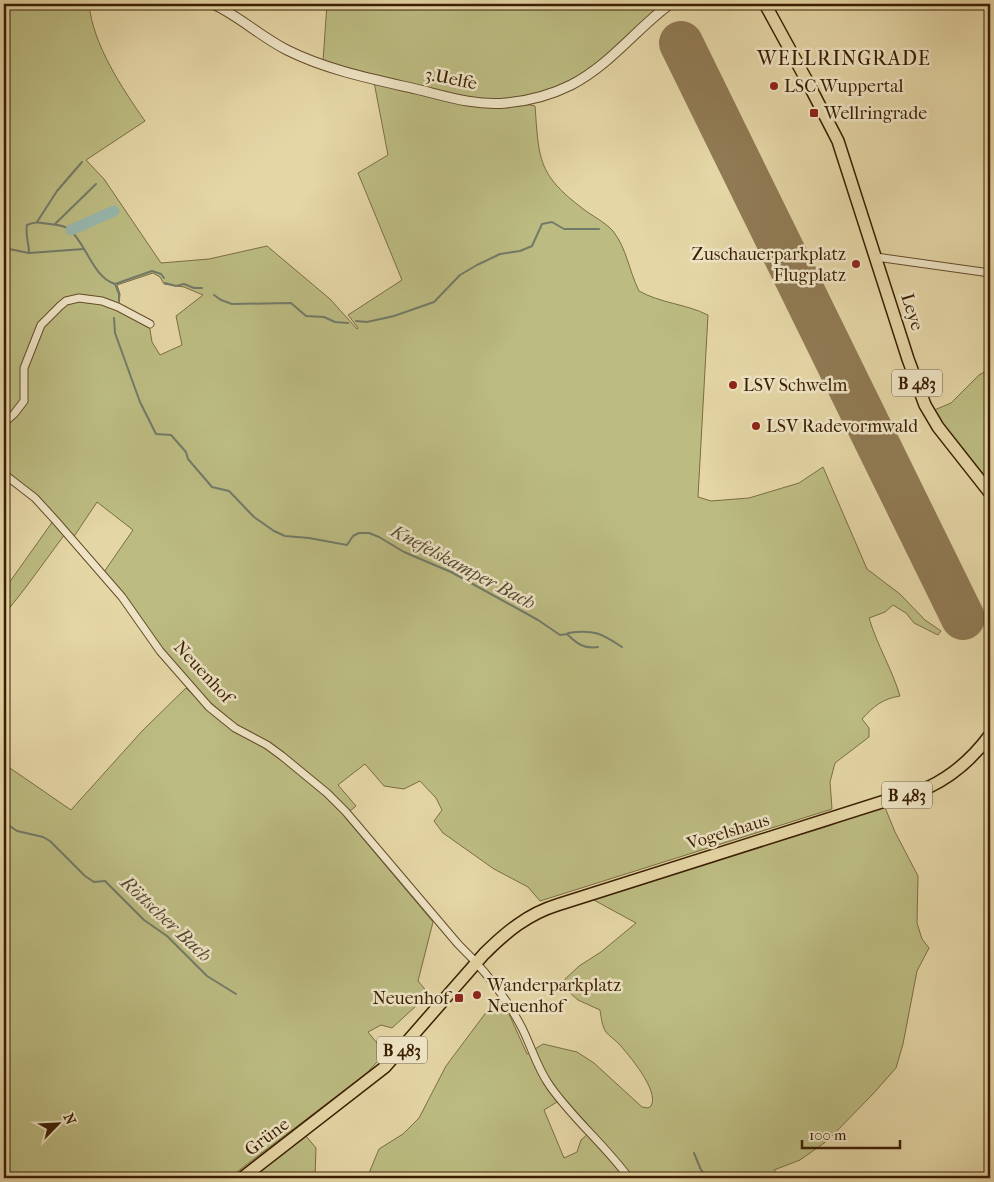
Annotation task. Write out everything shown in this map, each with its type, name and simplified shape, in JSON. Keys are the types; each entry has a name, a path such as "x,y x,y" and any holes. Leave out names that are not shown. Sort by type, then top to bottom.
{"main road":[{"name":"Leye","path":"765,4 831,126 847,167 908,359 930,415 947,440 990,493"},
{"name":"Vogelshaus","path":"476,963 508,930 545,908 929,787 957,771 976,754 990,735"},
{"name":"Grüne","path":"242,1178 385,1067 476,963"}],"street":[{"name":"3.Uelfe","path":"213,4 284,48 322,66 461,100 499,103 540,97 560,90 588,75 610,60 659,12 670,4"},
{"path":"876,257 990,273"},
{"path":"4,423 14,414 24,400 24,368 41,325 49,315 66,301 79,298 102,301 125,310 150,324"},
{"name":"Neuenhof","path":"4,474 23,488 44,508 115,588 160,651 199,698 235,728 282,756 336,801 504,998 526,1036 539,1069 550,1086 601,1143 629,1178"}],"green space":[{"path":"4,4 89,4 96,35 102,50 127,95 145,121 86,160 104,179 161,263 209,259 267,246 330,299 357,329 348,315 402,280 358,173 388,155 374,82 454,102 481,106 522,104 535,106 540,152 548,174 567,196 613,231 622,245 639,291 708,315 698,497 711,501 749,498 799,483 823,467 867,569 900,594 925,620 941,631 938,635 914,623 906,613 893,605 885,612 869,618 900,696 883,701 866,714 862,719 869,728 869,737 835,763 830,782 832,809 540,901 528,887 494,869 443,833 434,821 442,810 436,798 420,781 404,789 384,786 365,764 338,785 356,806 344,816 433,922 418,981 429,994 392,1028 381,1025 368,1032 385,1053 367,1073 229,1178 4,1178 4,762 71,810 143,730 186,688 206,708 232,728 236,724 197,691 177,670 104,572 133,530 97,502 73,538 35,497 4,472 4,424 17,412 23,404 26,393 25,373 28,357 46,320 58,307 71,301 85,299 117,307 149,324 152,342 160,355 182,345 176,316 203,295 184,287 164,284 160,277 153,273 117,285 120,294 119,306 79,297 65,301 49,314 40,325 23,368 25,388 23,400 14,414 4,422"},
{"path":"327,4 664,4 644,20 607,56 587,71 564,84 542,92 521,97 499,99 455,95 323,61"},
{"path":"990,369 990,485 932,411 951,403 979,375"},
{"path":"53,521 65,534 4,615 4,590"},
{"path":"884,805 895,832 918,876 917,923 922,939 929,948 917,971 903,1044 896,1068 827,1141 800,1160 774,1170 781,1178 367,1178 379,1149 403,1134 419,1118 446,1066 496,999 509,1014 527,1054 543,1044 577,1052 594,1063 642,1107 648,1108 651,1106 653,1099 647,1082 629,1055 606,1032 600,1010 578,1000 560,984 579,966 601,952 636,923 592,899 829,826","holes":["548,1080 611,1151 589,1133 581,1140 577,1152 564,1158 544,1110 557,1102 543,1083"]},
{"path":"306,1136 316,1148 315,1178 250,1178"}],"waterway":[{"path":"37,222 57,191 82,162"},
{"path":"55,224 96,184"},
{"path":"71,230 114,211"},
{"path":"356,321 367,322 394,316 434,302 460,275 477,265 500,254 520,251 532,246 542,224 552,222 564,229 599,229"},
{"path":"4,248 29,253 27,225 41,223 64,226 77,237 101,275 115,284"},
{"path":"29,253 84,249"},
{"path":"115,284 152,271 161,274 164,278"},
{"path":"165,283 176,286 184,284 194,288 202,288"},
{"name":"Knefelskamper Bach","path":"115,284 119,294 119,301"},
{"path":"214,295 232,304 291,303 306,316 324,317 335,322 348,323"},
{"name":"Knefelskamper Bach","path":"114,318 115,333 140,402 156,434 171,435 186,452 188,459 212,487 229,491 254,517 274,531 285,536 347,545 353,536 359,533 369,533 404,552 451,572 538,620 560,635 567,634 585,646 598,647"},
{"name":"Knefelskamper Bach","path":"568,633 596,633 622,647"},
{"name":"Röttscher Bach","path":"4,822 17,831 43,837 50,841 85,876 94,882 105,881 144,920 167,936 207,976 236,994"},
{"path":"694,1153 701,1170 709,1178"}],"runway":[{"path":"681,43 963,618"}],"place":[{"name":"LSC Wuppertal","path":"774,86"},
{"name":"Wellringrade","path":"814,113"},
{"name":"Zuschauerparkplatz Flugplatz","path":"856,264"},
{"name":"LSV Schwelm","path":"733,385"},
{"name":"LSV Radevormwald","path":"756,426"},
{"name":"Wanderparkplatz Neuenhof","path":"477,995"},
{"name":"Neuenhof","path":"459,998"}],"district":[{"name":"WELLRINGRADE","path":"844,58"}]}
